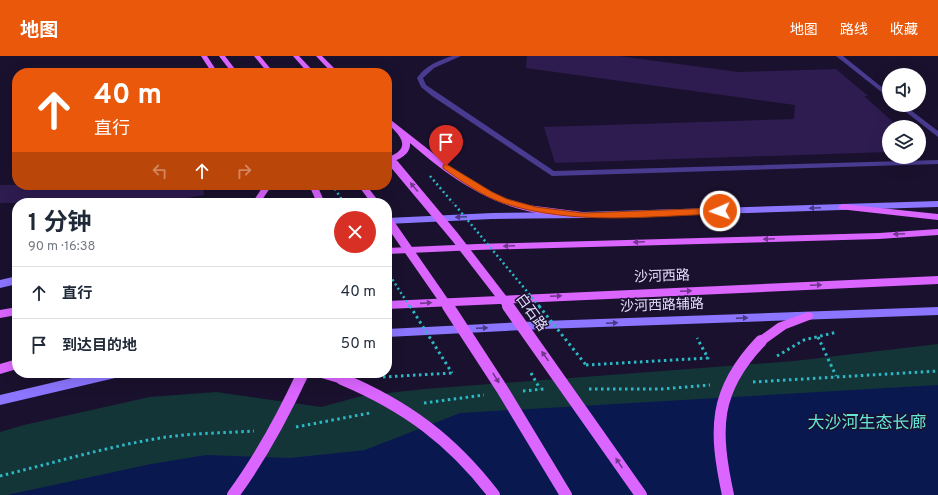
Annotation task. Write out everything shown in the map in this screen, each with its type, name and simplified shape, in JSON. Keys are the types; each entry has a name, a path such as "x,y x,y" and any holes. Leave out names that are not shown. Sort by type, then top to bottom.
{"main road":[{"path":"204,56 212,68"},
{"path":"222,56 231,68"},
{"path":"257,56 267,68"},
{"path":"296,56 307,68"},
{"path":"319,56 331,68"},
{"path":"392,123 458,176 505,201 536,210 583,215"},
{"path":"392,159 402,154 406,148 407,142 403,134 395,126"},
{"name":"白石路","path":"392,162 438,216 489,280 562,380 641,495"},
{"path":"366,190 372,198"},
{"path":"392,220 938,204"},
{"path":"842,207 938,217"},
{"path":"392,227 433,282 477,348 532,436 566,495"},
{"path":"392,251 477,246 863,236 938,232"},
{"name":"沙河西路","path":"392,305 938,280"},
{"path":"0,284 12,281"},
{"name":"沙河西路辅路","path":"392,334 543,325 938,311"},
{"path":"0,314 12,312"},
{"path":"728,495 721,465 718,429 721,406 726,389 746,355 761,341 782,326 808,316"},
{"path":"0,369 12,365"},
{"path":"0,400 94,378"},
{"path":"233,495 265,449 301,378"},
{"path":"339,378 383,397 431,428 455,448 478,473 494,495"}],"lane":[{"path":"458,56 431,67 423,72 420,78 423,86 434,95 552,174 938,162"},
{"path":"839,56 882,90"},
{"path":"909,112 938,135"}],"path":[{"path":"455,205 509,269 586,365 708,358 697,338"},
{"path":"392,279 452,373 392,376"},
{"path":"777,356 804,340 835,332 843,332"},
{"path":"818,337 836,376"}],"green space":[{"name":"大沙河生态长廊","path":"938,344 938,495 0,495 0,432 24,425 150,397 216,392 321,407 362,396 425,389 794,361"}],"shaded area":[{"name":"大沙河生态长廊","path":"938,385 938,495 7,495 151,464 206,455 290,458 365,450 460,413"}],"building":[{"path":"527,56 619,56 738,72 836,69 868,96 864,96 891,120 882,120 882,152 555,163 544,127 794,119 795,105 526,68"},
{"path":"0,185 12,185 12,190 204,190 204,195 187,198 12,198 12,203 0,203"}],"route":[{"path":"446,166 458,176 505,201 536,210 583,215 720,211"}]}
